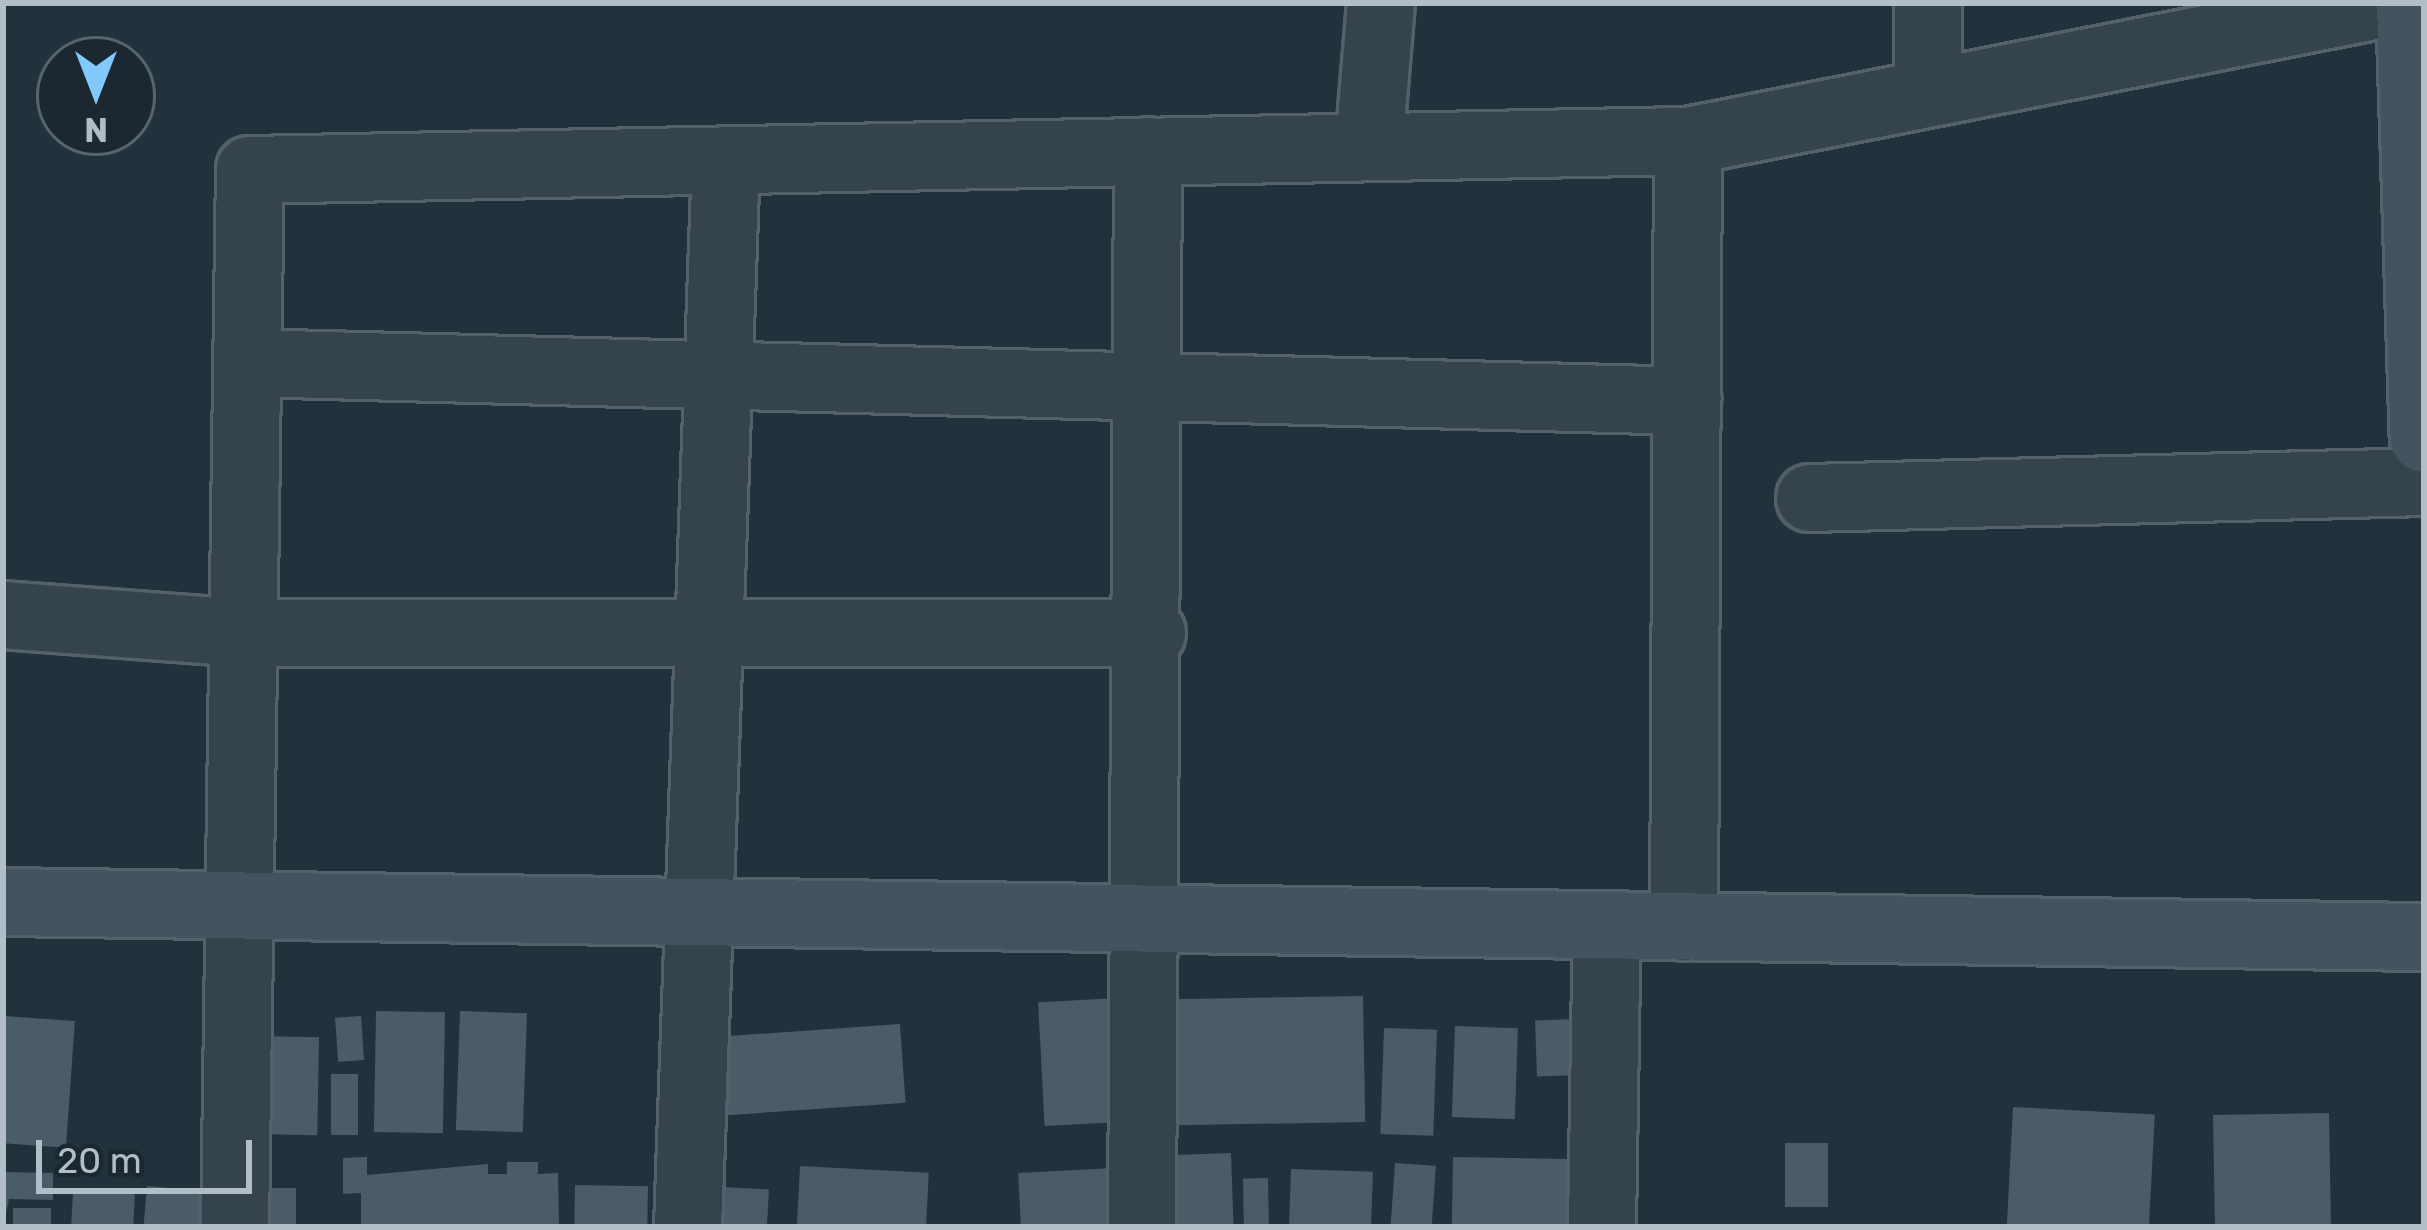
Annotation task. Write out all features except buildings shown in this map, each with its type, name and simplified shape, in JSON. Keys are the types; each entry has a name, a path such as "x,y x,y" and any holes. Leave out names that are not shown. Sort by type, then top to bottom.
{"street":[{"path":"1369,146 1381,3"},
{"path":"1928,3 1928,93"},
{"path":"235,1227 250,170 1688,140 2389,3"},
{"path":"2410,3 2424,439"},
{"path":"1684,927 1688,140"},
{"path":"1142,1227 1151,918 1148,151"},
{"path":"688,1227 694,912 726,161"},
{"path":"248,363 1687,401"},
{"path":"1810,499 2424,482"},
{"path":"3,615 245,633 1152,633"},
{"path":"3,902 2424,937"},
{"path":"1602,1227 1607,926"}]}
